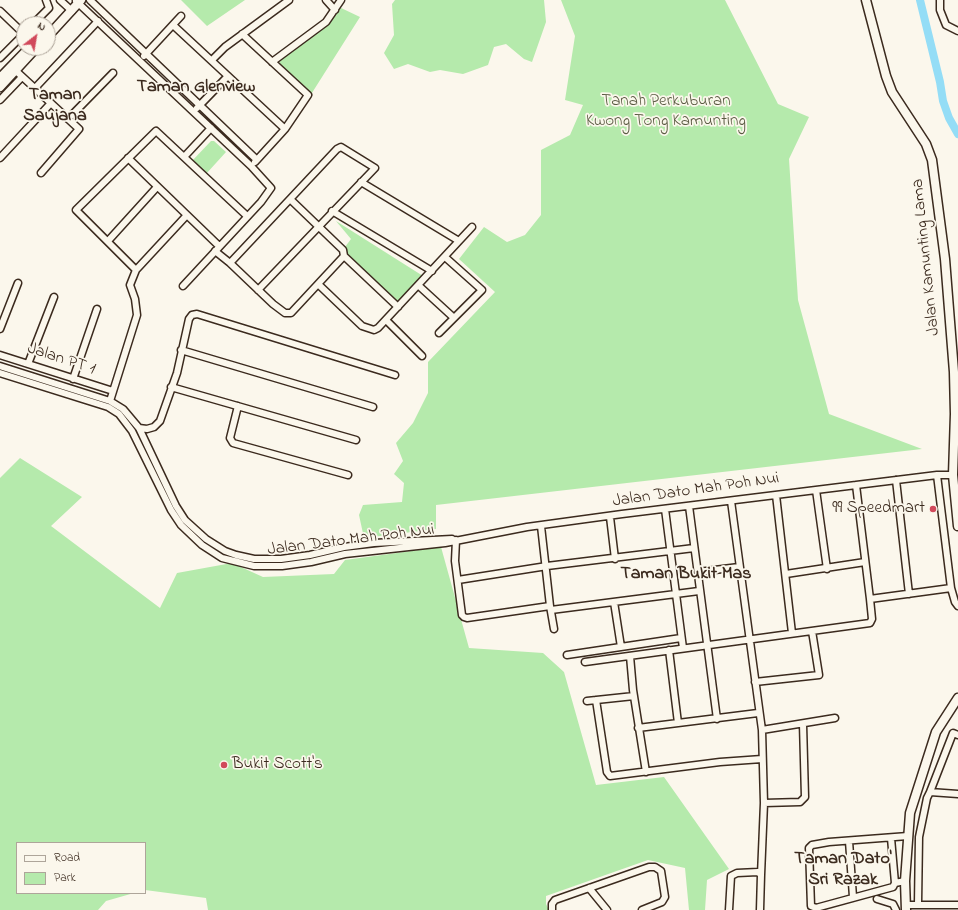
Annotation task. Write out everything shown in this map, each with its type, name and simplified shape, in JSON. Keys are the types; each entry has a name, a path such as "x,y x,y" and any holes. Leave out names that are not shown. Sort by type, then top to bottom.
{"main road":[{"name":"Jalan Kamunting Lama","path":"866,0 886,76 892,92 926,144 932,160 945,259 956,372 953,472 958,526"},
{"path":"56,21 78,1"},
{"path":"56,26 70,9"},
{"path":"1,74 20,56"},
{"path":"0,86 28,56"},
{"path":"906,907 905,882 910,813 936,732 958,698"}],"street":[{"path":"41,16 49,8 46,0"},
{"path":"60,0 70,9"},
{"path":"90,0 257,160"},
{"path":"212,60 225,47 288,0"},
{"path":"326,0 335,10"},
{"path":"272,62 326,22 341,0"},
{"path":"940,0 940,10 946,25 958,31"},
{"path":"78,1 251,166 271,188 265,197 183,286"},
{"path":"0,11 16,26"},
{"path":"140,61 182,16"},
{"path":"35,88 98,21"},
{"path":"173,25 285,129"},
{"path":"242,34 308,95 285,129 251,166"},
{"path":"0,58 16,42"},
{"path":"15,70 79,129 41,173"},
{"path":"68,119 113,73"},
{"path":"194,112 228,76"},
{"path":"0,100 22,77"},
{"path":"0,158 51,103"},
{"path":"184,157 211,128"},
{"path":"136,270 76,210 156,130 247,216"},
{"path":"230,263 337,149 341,147 375,168 332,211 258,290"},
{"path":"128,158 187,215 230,263 280,311 291,313 344,256"},
{"path":"361,182 459,242"},
{"path":"108,241 157,187"},
{"path":"290,199 343,250 344,256 398,307"},
{"path":"332,211 432,271"},
{"path":"113,405 113,392 137,315 135,299 130,286 136,270 187,215"},
{"path":"318,284 366,328 370,330 378,328 472,227"},
{"path":"438,333 482,290 445,257"},
{"path":"0,329 18,283"},
{"path":"418,285 454,318"},
{"path":"28,364 54,297"},
{"path":"73,378 97,309"},
{"path":"142,435 160,421 177,373 189,319 192,315 197,314 395,375"},
{"path":"386,320 422,356"},
{"path":"181,350 373,407"},
{"name":"Jalan PT 1","path":"0,355 113,392"},
{"name":"Jalan Dato Mah Poh Nui","path":"0,366 123,409 139,428 176,506 185,520 206,539 225,551 254,559 281,559 374,543 444,538 456,540"},
{"name":"Jalan Dato Mah Poh Nui","path":"0,373 113,405 132,431 171,510 180,524 202,545 222,558 254,566 282,566 311,562 345,554 456,540 541,526 939,475 942,472 953,472"},
{"path":"171,387 356,440"},
{"path":"238,406 230,438 233,443 348,475"},
{"path":"139,428 147,430"},
{"path":"939,475 951,588 955,602 958,606"},
{"path":"896,480 909,594"},
{"path":"585,662 707,644 870,623 872,619 870,599 856,485"},
{"path":"816,490 827,569"},
{"path":"776,495 792,633"},
{"path":"731,501 758,713 762,730 764,803 760,910"},
{"path":"689,506 717,719"},
{"path":"665,509 682,648"},
{"path":"610,517 615,559"},
{"path":"541,526 547,566 550,608 554,629"},
{"path":"456,540 455,561 462,615 467,618 700,591"},
{"path":"458,580 547,566 615,559 694,548"},
{"path":"786,574 827,569 865,562"},
{"path":"698,572 739,566"},
{"path":"870,599 951,588"},
{"path":"614,602 621,647"},
{"path":"754,682 819,675 812,631"},
{"path":"567,655 681,638"},
{"path":"669,650 678,723"},
{"path":"630,656 638,728 646,772"},
{"path":"587,701 634,696"},
{"path":"596,700 608,775 610,776 720,762 762,759"},
{"path":"638,728 758,713"},
{"path":"762,730 835,718"},
{"path":"764,803 800,802 805,797 803,724"},
{"path":"918,904 919,837 927,798 953,733 958,735"},
{"path":"930,792 958,794"},
{"path":"891,838 895,882 893,887 853,897 819,908 811,906 810,846 908,836"},
{"path":"849,841 853,897"},
{"path":"552,910 552,904 555,900 649,867 655,867 661,871 665,897 662,902 642,910"},
{"path":"729,910 731,876 737,872 761,874"},
{"path":"895,882 905,882"},
{"path":"589,888 607,910"},
{"path":"877,899 893,904 896,910"},
{"path":"906,907 918,904 958,905"}],"green space":[{"path":"181,0 245,0 207,26"},
{"path":"395,0 544,0 546,22 532,62 524,59 506,44 494,47 488,65 463,74 440,70 430,72 408,64 394,69 384,53 394,35 392,4"},
{"name":"Tanah Perkuburan Kwong Tong Kamunting","path":"561,0 725,0 778,104 809,117 789,159 798,300 829,414 922,449 436,505 436,529 364,538 359,515 363,505 402,502 404,483 394,474 403,461 396,443 413,423 428,393 428,362 495,292 459,259 484,227 507,242 525,235 541,215 541,150 570,135 583,105 565,100 575,36"},
{"path":"339,7 360,17 310,96 279,66 280,58 329,23"},
{"path":"211,141 214,141 226,152 206,174 192,161"},
{"path":"336,221 423,276 398,302 348,255 345,247 351,239"},
{"path":"20,458 82,497 51,526 160,608 177,573 232,563 263,577 334,574 345,560 441,547 469,648 543,653 564,672 596,785 664,777 729,869 707,880 705,910 689,910 685,868 648,860 546,896 546,904 549,910 208,910 206,898 146,890 146,842 16,842 16,894 130,894 106,901 98,910 0,910 0,478"}],"waterway":[{"path":"920,0 940,82 943,101 949,118 958,134"}],"place":[{"name":"99 Speedmart","path":"933,509"},
{"name":"Bukit Scott's","path":"224,765"}],"district":[{"name":"Taman Glenview","path":"196,88"},
{"name":"Taman Saujana","path":"55,106"},
{"name":"Taman Bukit Mas","path":"686,575"},
{"name":"Taman Dato' Sri Razak","path":"843,870"}]}
